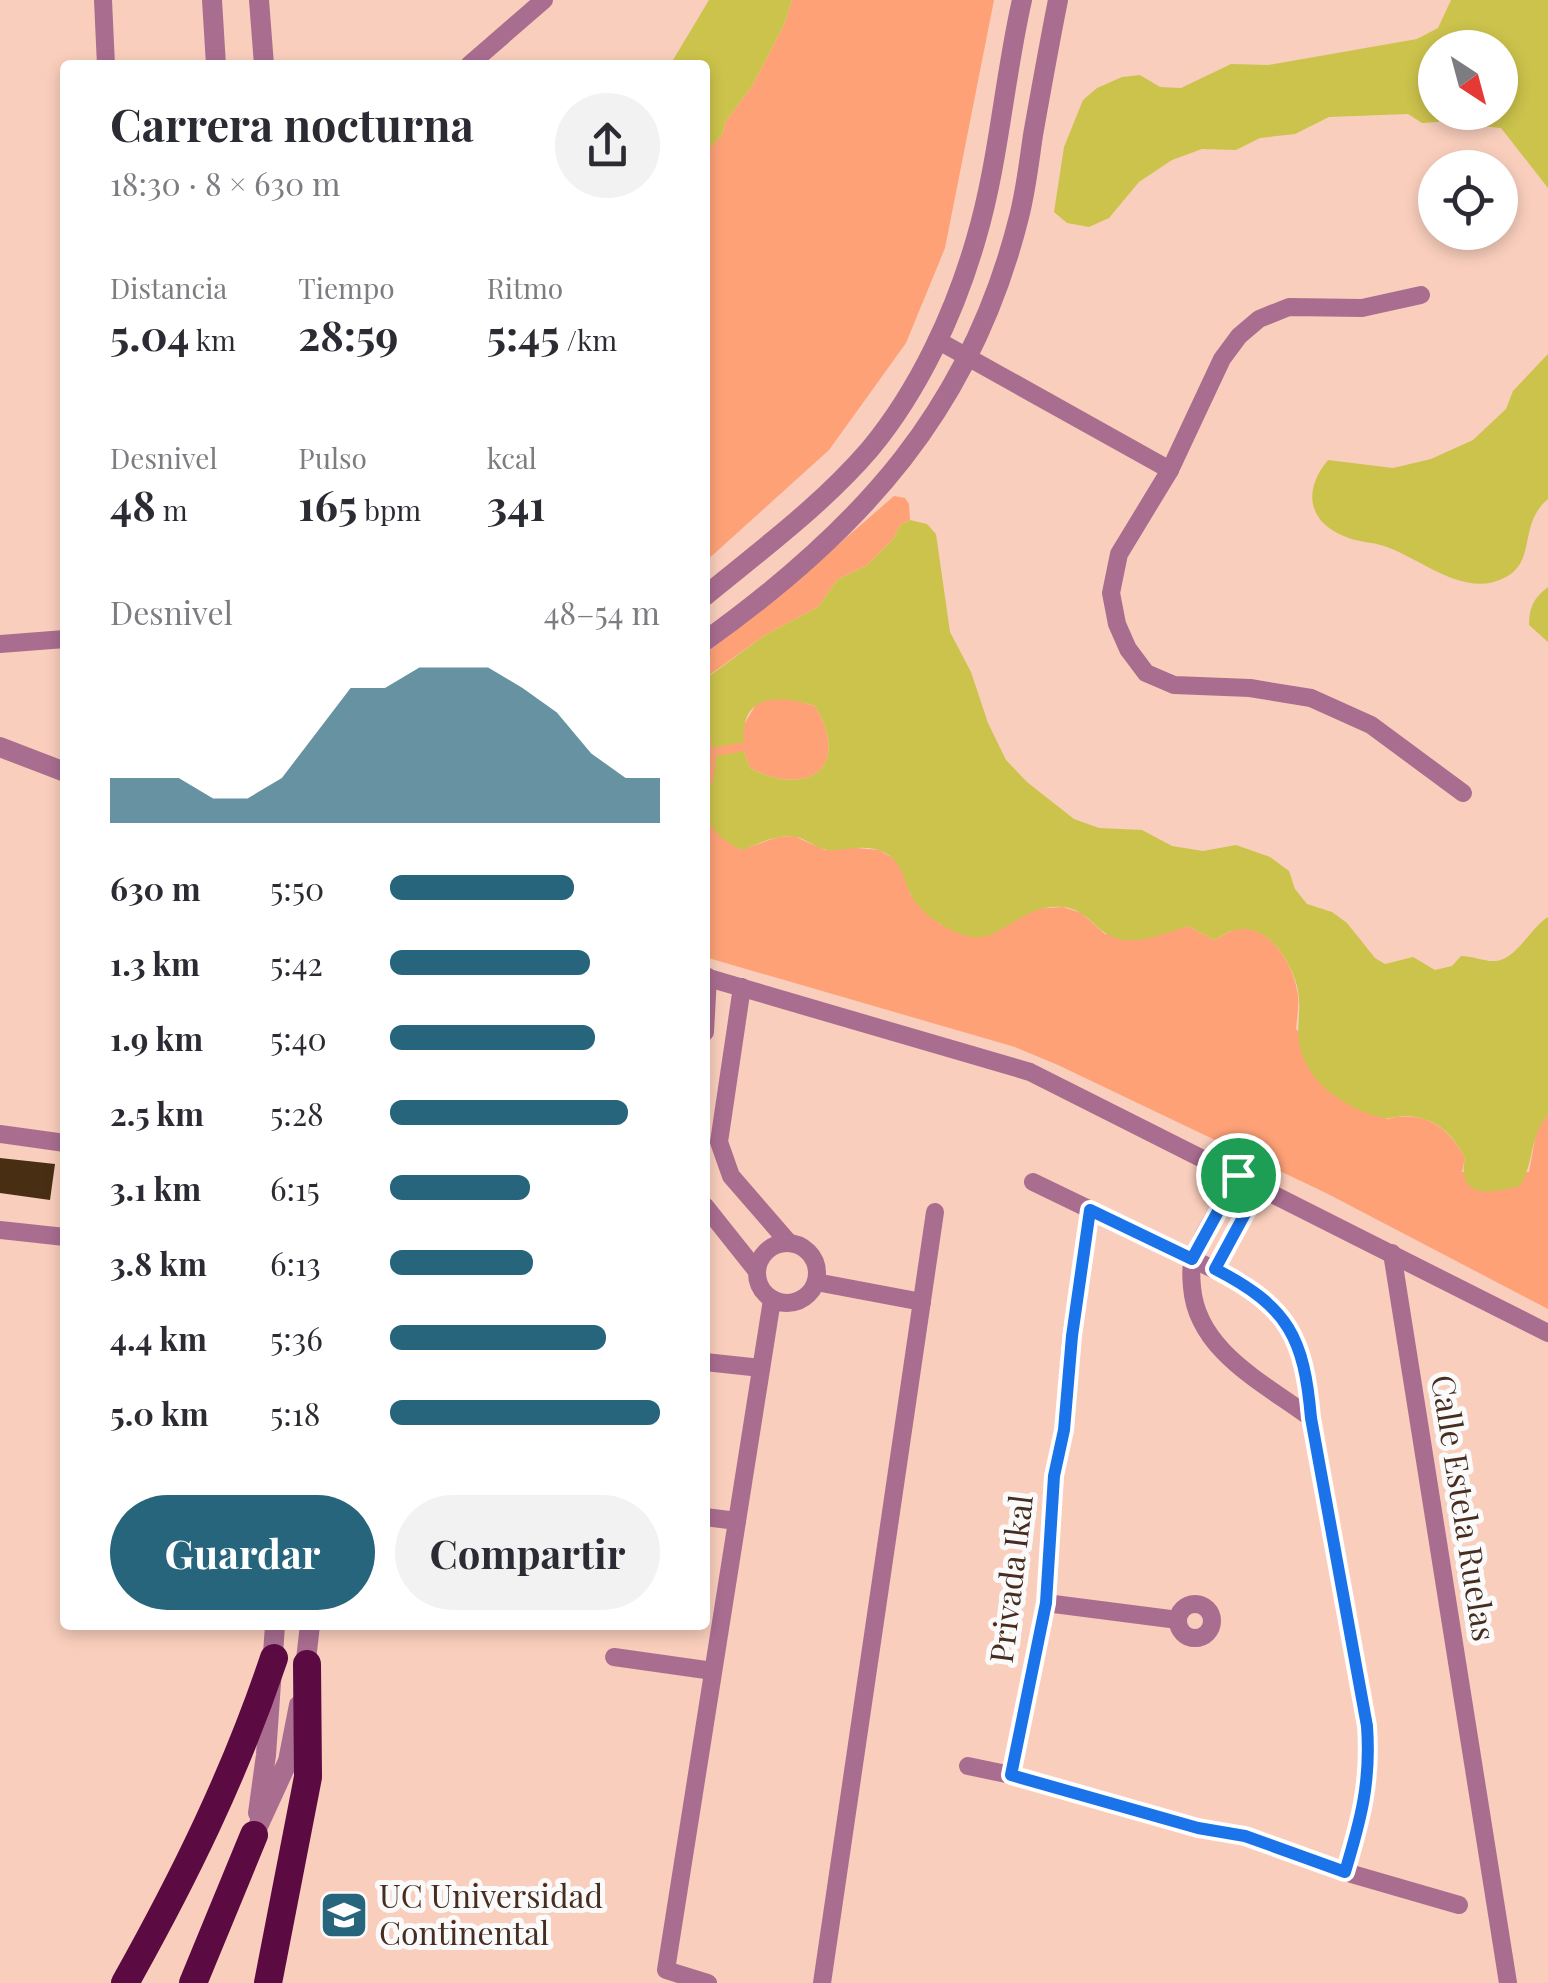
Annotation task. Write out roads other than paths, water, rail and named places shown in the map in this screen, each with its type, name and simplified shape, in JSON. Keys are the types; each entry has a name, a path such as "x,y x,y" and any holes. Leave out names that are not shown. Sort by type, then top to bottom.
{"highway":[{"path":"125,1983 215,1814 247,1738 274,1658"},
{"path":"268,1983 308,1777 307,1664"},
{"path":"194,1983 254,1835"}],"street":[{"path":"103,0 106,60"},
{"path":"212,0 216,60"},
{"path":"259,0 264,60"},
{"path":"476,60 544,0"},
{"path":"710,592 759,552 870,448 908,394 938,340 976,240 1000,134 1022,0"},
{"path":"710,637 830,537 891,477 920,440 971,356 1001,281 1020,214 1058,0"},
{"path":"1421,295 1362,308 1289,307 1259,320 1239,336 1222,359 1170,470 1118,554 1111,592 1117,624 1128,649 1146,673 1174,684 1250,688 1311,698 1372,725 1463,793"},
{"path":"938,340 1170,470"},
{"path":"0,644 60,639"},
{"path":"0,747 60,770"},
{"path":"710,978 1030,1072 1548,1333"},
{"path":"710,1212 756,1270 760,1287 772,1300 790,1304 806,1296 816,1282 816,1264 806,1250 789,1243 731,1176 719,1142 742,987"},
{"path":"0,1134 60,1142"},
{"path":"1238,1175 1192,1259 1198,1317 1210,1340 1311,1418"},
{"path":"1033,1182 1215,1269 1268,1301 1297,1340 1307,1372 1311,1418 1367,1726 1370,1763 1366,1806 1345,1872"},
{"path":"1215,1269 1260,1186"},
{"name":"Privada Ikal","path":"1011,1775 1046,1603 1054,1476 1064,1430 1072,1336 1090,1210"},
{"path":"822,1983 935,1212"},
{"path":"0,1230 60,1236"},
{"path":"756,1270 762,1256 774,1246 789,1243"},
{"name":"Calle Estela Ruelas","path":"1392,1252 1508,1983"},
{"path":"816,1282 922,1302"},
{"path":"708,1983 666,1970 772,1300"},
{"path":"710,1363 761,1368"},
{"path":"710,1517 737,1520"},
{"path":"1046,1603 1178,1620"},
{"path":"254,1835 274,1630"},
{"path":"254,1835 288,1761 310,1630"},
{"path":"614,1657 713,1671"},
{"path":"968,1766 1198,1828 1245,1836 1345,1872 1459,1904"}],"place":[{"name":"UC Universidad Continental","path":"344,1915"}]}
